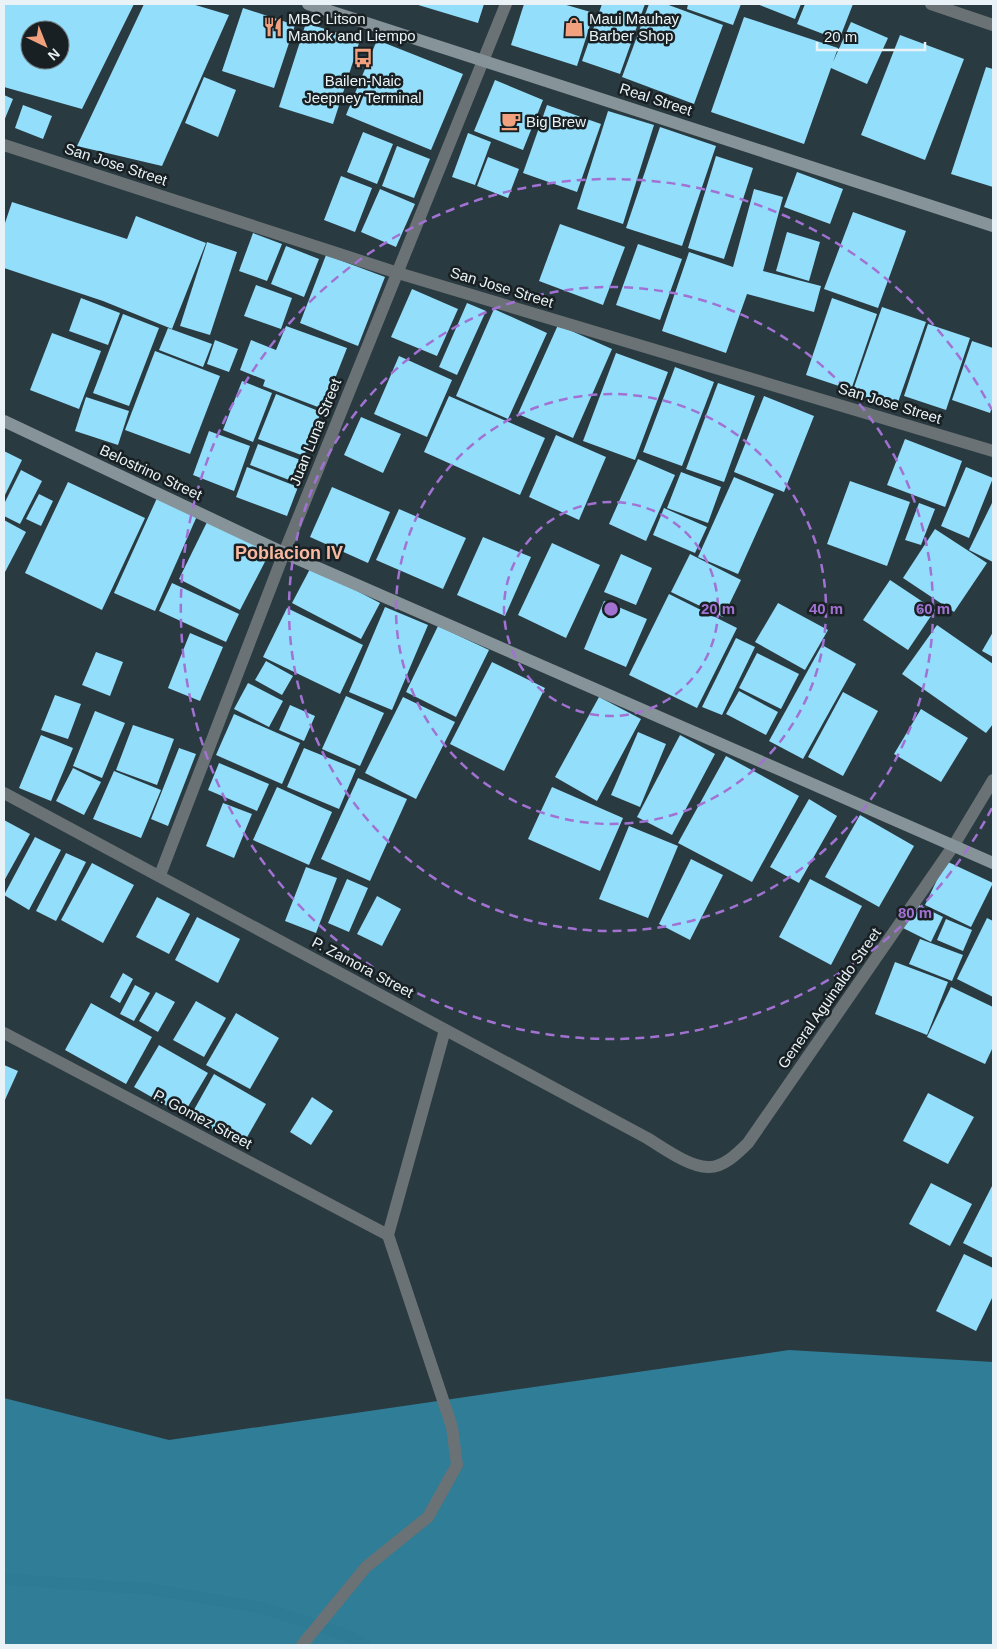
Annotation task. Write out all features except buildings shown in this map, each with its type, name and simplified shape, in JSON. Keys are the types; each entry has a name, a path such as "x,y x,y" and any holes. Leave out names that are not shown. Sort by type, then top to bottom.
{"street":[{"name":"Real Street","path":"308,4 993,226"},
{"name":"Juan Luna Street","path":"160,875 284,553 506,4"},
{"path":"932,4 993,25"},
{"name":"San Jose Street","path":"4,144 398,273 993,451"},
{"name":"Belostrino Street","path":"4,421 284,553 993,863"},
{"name":"General Aguinaldo Street","path":"708,1168 731,1159 748,1143 954,845 993,780"},
{"name":"P. Zamora Street","path":"4,793 160,875 683,1159 708,1168"},
{"path":"302,1645 366,1567 428,1517 457,1465 452,1427 388,1235 445,1030"},
{"name":"P. Gomez Street","path":"4,1033 388,1235"}],"shaded area":[{"path":"789,1350 993,1362 993,1645 4,1645 4,1398 169,1440"}],"waterway":[{"path":"4,1579 149,1589 263,1608 354,1638 365,1645"}],"place":[{"name":"MBC Litson Manok and Liempo","path":"273,27"},
{"name":"Maui Mauhay Barber Shop","path":"574,27"},
{"name":"Bailen-Naic Jeepney Terminal","path":"363,58"},
{"name":"Big Brew","path":"511,121"}],"district":[{"name":"Poblacion IV","path":"289,553"}]}
